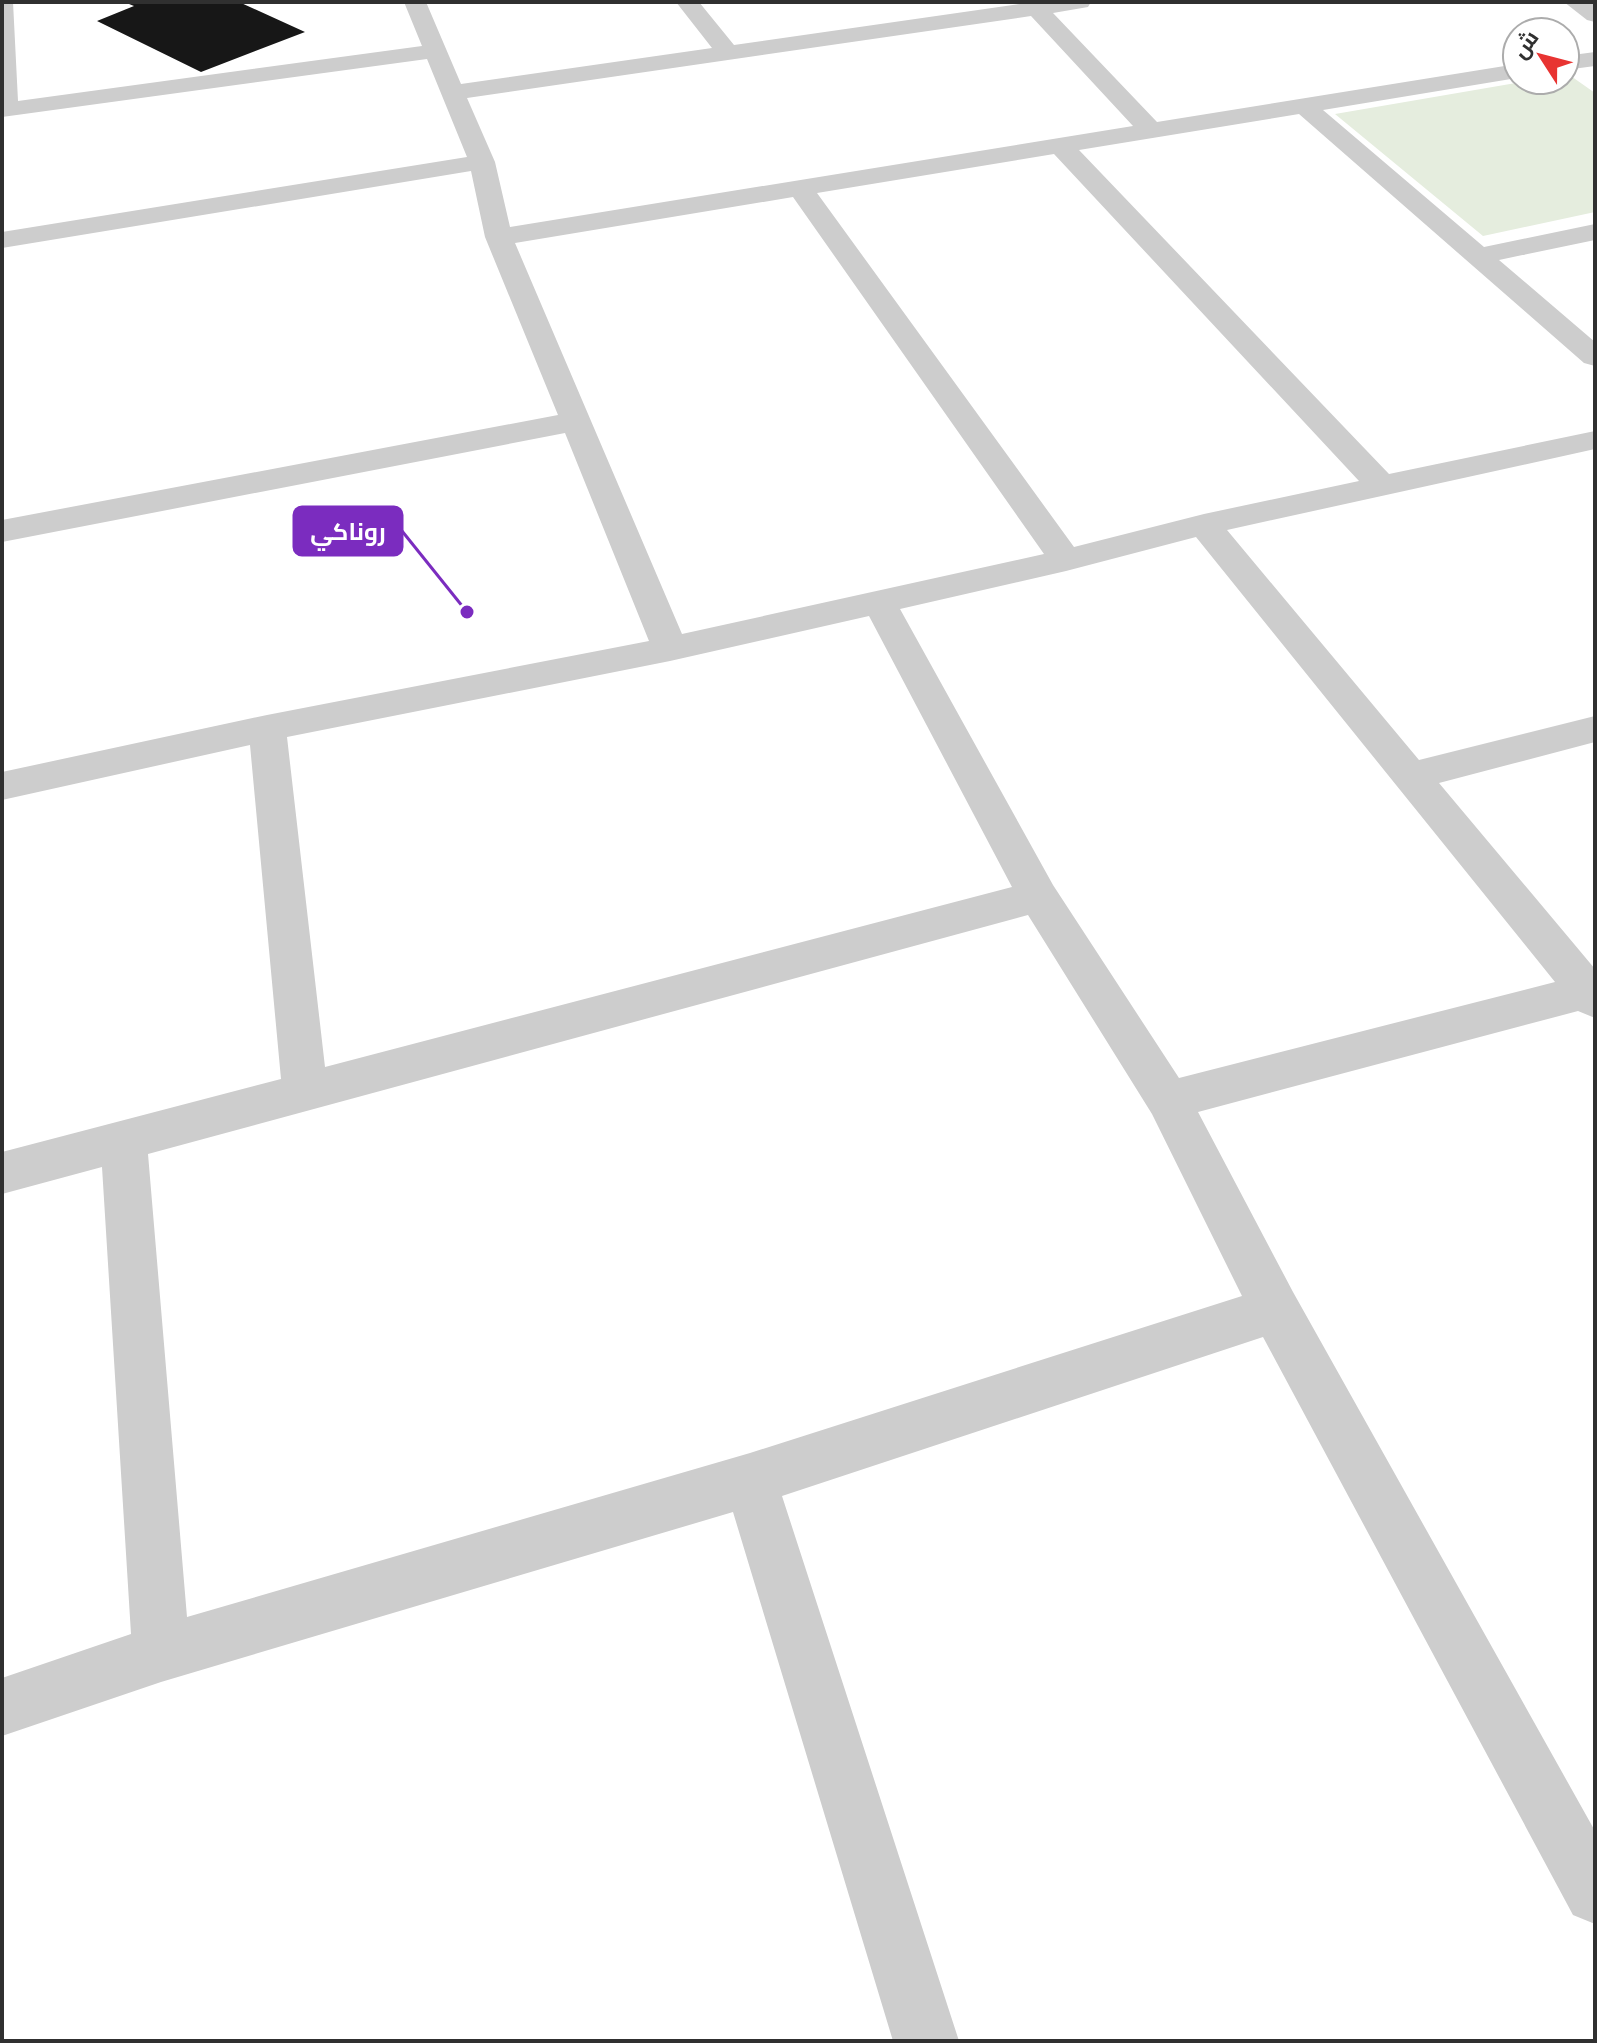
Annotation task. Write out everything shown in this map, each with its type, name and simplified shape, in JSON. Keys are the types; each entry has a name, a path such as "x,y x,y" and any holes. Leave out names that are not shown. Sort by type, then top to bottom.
{"street":[{"path":"2,2 4,110 438,51"},
{"path":"415,2 482,162 499,237 670,649"},
{"path":"687,2 728,53"},
{"path":"929,2 947,21"},
{"path":"451,93 1080,2"},
{"path":"1575,2 1595,15"},
{"path":"1036,8 1151,131"},
{"path":"499,237 1501,74"},
{"path":"1304,106 1595,357"},
{"path":"1060,145 1382,486"},
{"path":"2,240 482,162"},
{"path":"800,188 1066,560"},
{"path":"1479,256 1595,232"},
{"path":"2,531 577,421"},
{"path":"2,786 267,728 670,649 1066,560 1204,524 1595,440"},
{"path":"1168,1100 1591,996 1204,524"},
{"path":"878,600 1038,896 1168,1100 1275,1309 1595,1893"},
{"path":"267,728 305,1092"},
{"path":"1410,776 1595,729"},
{"path":"2,1173 1038,896"},
{"path":"123,1139 161,1653"},
{"path":"2,1707 161,1653 750,1480 1275,1309"},
{"path":"750,1480 926,2041"}],"green space":[{"path":"1581,83 1595,93 1595,212 1483,236 1335,114 1501,86 1501,96 1581,96"}],"building":[{"path":"124,2 239,2 305,32 201,72 97,21 134,6"}],"place":[{"name":"روناكي","path":"467,612"}]}
